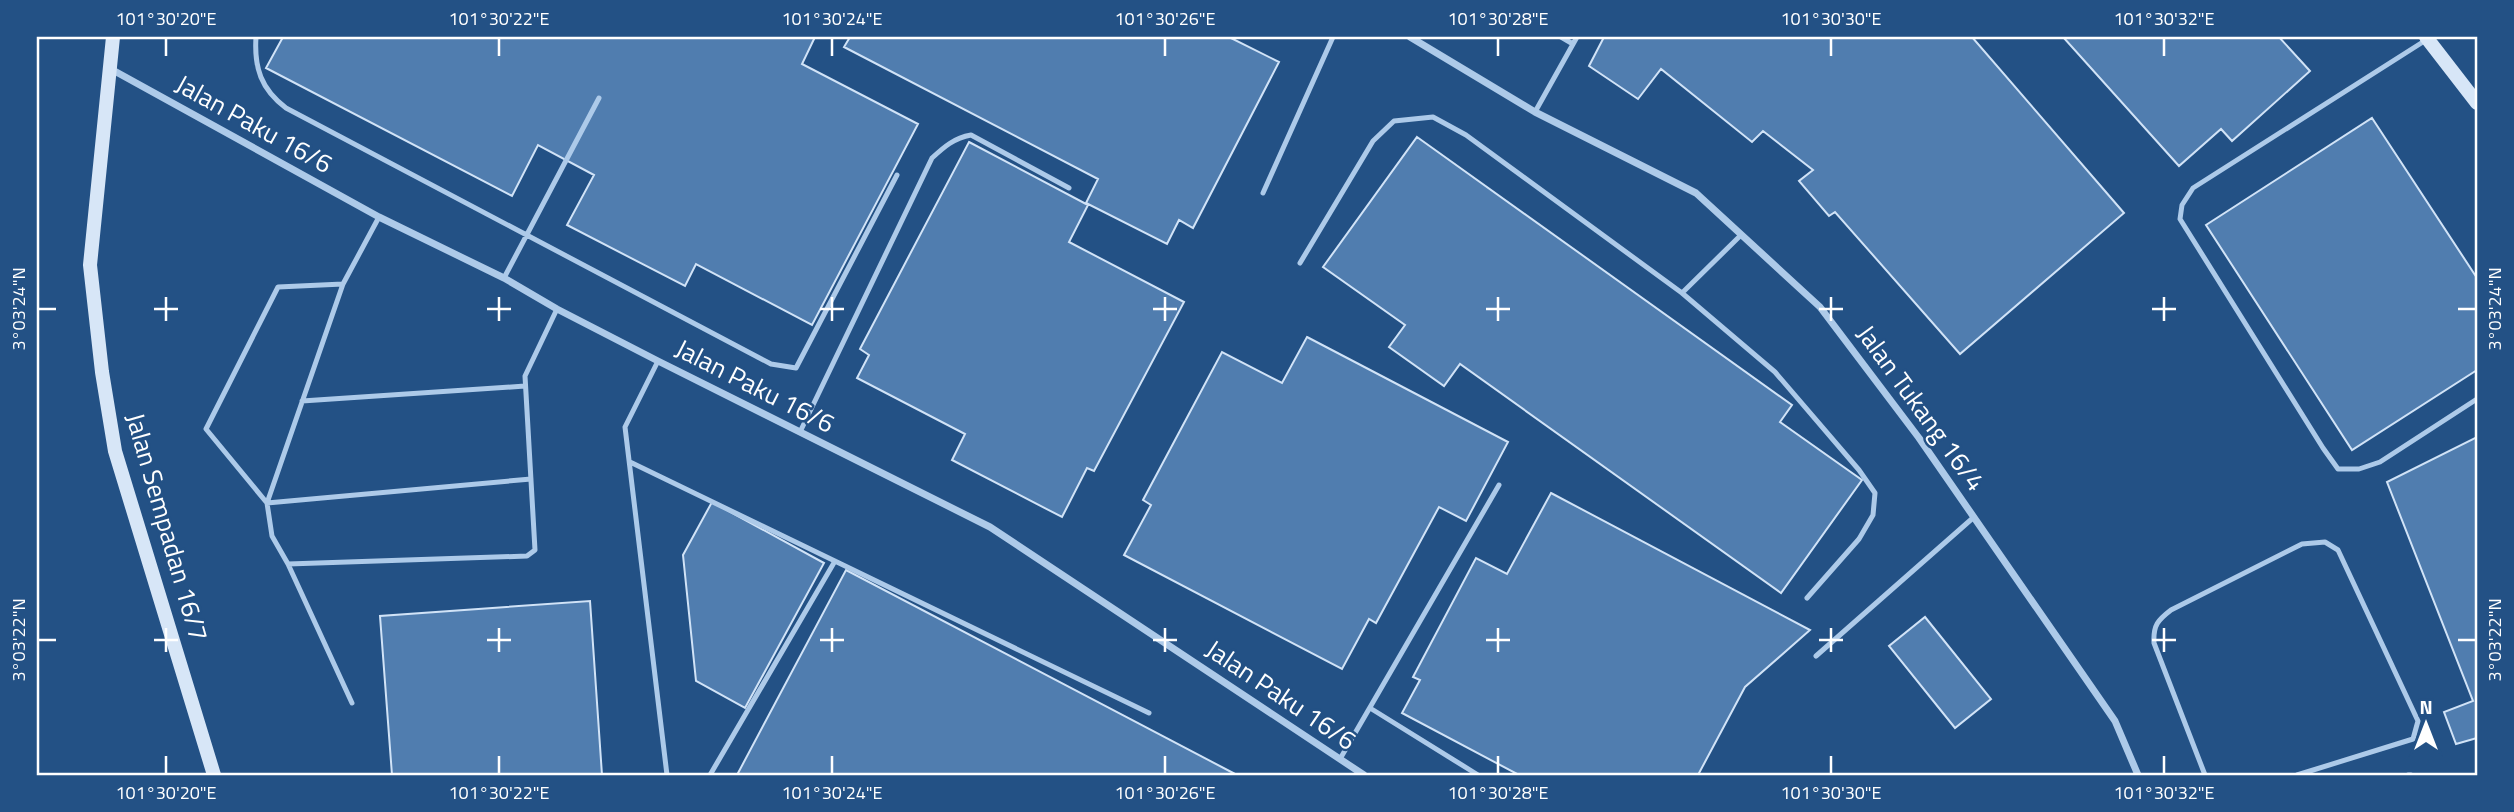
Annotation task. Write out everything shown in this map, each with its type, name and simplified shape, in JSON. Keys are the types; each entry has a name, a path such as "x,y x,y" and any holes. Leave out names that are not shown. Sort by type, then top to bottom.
{"street":[{"name":"Jalan Sempadan 16/7","path":"113,37 90,265 102,372 115,451 215,775"},
{"name":"Jalan Tukang 16/4","path":"1410,37 1535,112 1696,193 1821,307 1919,438 2115,721 2138,775"},
{"path":"2427,38 2477,103"},
{"name":"Jalan Paku 16/6","path":"108,67 379,217 504,278 557,309 990,527 1364,775"}],"lane":[{"path":"256,37 259,75 270,96 286,108 771,363 796,368 897,175"},
{"path":"1263,193 1333,37"},
{"path":"1560,37 1573,44"},
{"path":"1535,112 1577,37"},
{"path":"2427,38 2193,188 2182,205 2180,219 2338,469 2359,469 2380,462 2477,399"},
{"path":"504,278 599,98"},
{"path":"1300,263 1373,141 1394,121 1433,117 1466,135 1682,293 1775,372 1859,470 1875,493 1873,515 1859,539 1807,598"},
{"path":"800,432 932,158 959,137 971,135 1069,188"},
{"path":"352,703 288,564 272,536 267,503 342,284 379,217"},
{"path":"1682,293 1741,235"},
{"path":"267,503 206,429 278,287 342,284"},
{"path":"288,564 527,555 535,550 525,376 557,309"},
{"path":"658,360 625,427 667,775"},
{"path":"302,401 525,386"},
{"path":"630,462 1149,713"},
{"path":"267,503 531,479"},
{"path":"1340,759 1499,485"},
{"path":"1816,656 1974,517"},
{"path":"2205,775 2154,643 2153,629 2158,620 2171,610 2302,544 2325,542 2338,550 2418,721 2413,738 2297,775"},
{"path":"710,775 835,561"},
{"path":"1370,708 1478,775"}],"building":[{"path":"283,37 815,37 802,64 918,124 812,325 696,264 685,286 567,225 594,175 538,145 512,196 266,68"},
{"path":"850,37 1229,37 1279,62 1193,228 1179,220 1167,244 1086,203 1098,179 844,47"},
{"path":"1604,37 1972,37 2124,213 1960,354 1835,212 1829,216 1799,181 1813,170 1763,131 1752,142 1661,69 1638,99 1589,66"},
{"path":"2063,37 2279,37 2310,71 2232,141 2221,129 2179,166"},
{"path":"2372,118 2477,278 2477,370 2352,450 2206,225"},
{"path":"1417,137 1792,405 1780,422 1862,480 1781,593 1460,364 1444,386 1389,347 1405,325 1323,267"},
{"path":"969,142 1088,205 1069,242 1184,302 1094,471 1087,468 1062,517 952,460 965,434 857,378 869,355 860,349"},
{"path":"1307,337 1508,442 1466,521 1439,507 1376,623 1369,619 1342,669 1124,555 1151,505 1143,500 1222,352 1282,383"},
{"path":"2477,437 2477,738 2456,744 2444,712 2473,701 2387,482"},
{"path":"1551,493 1810,630 1745,687 1698,775 1519,775 1402,713 1420,680 1413,677 1476,558 1507,574"},
{"path":"712,502 824,563 745,708 696,681 683,555"},
{"path":"846,570 1237,775 737,775"},
{"path":"590,601 602,775 392,775 380,616"},
{"path":"1925,617 1991,699 1955,728 1889,646"}]}
